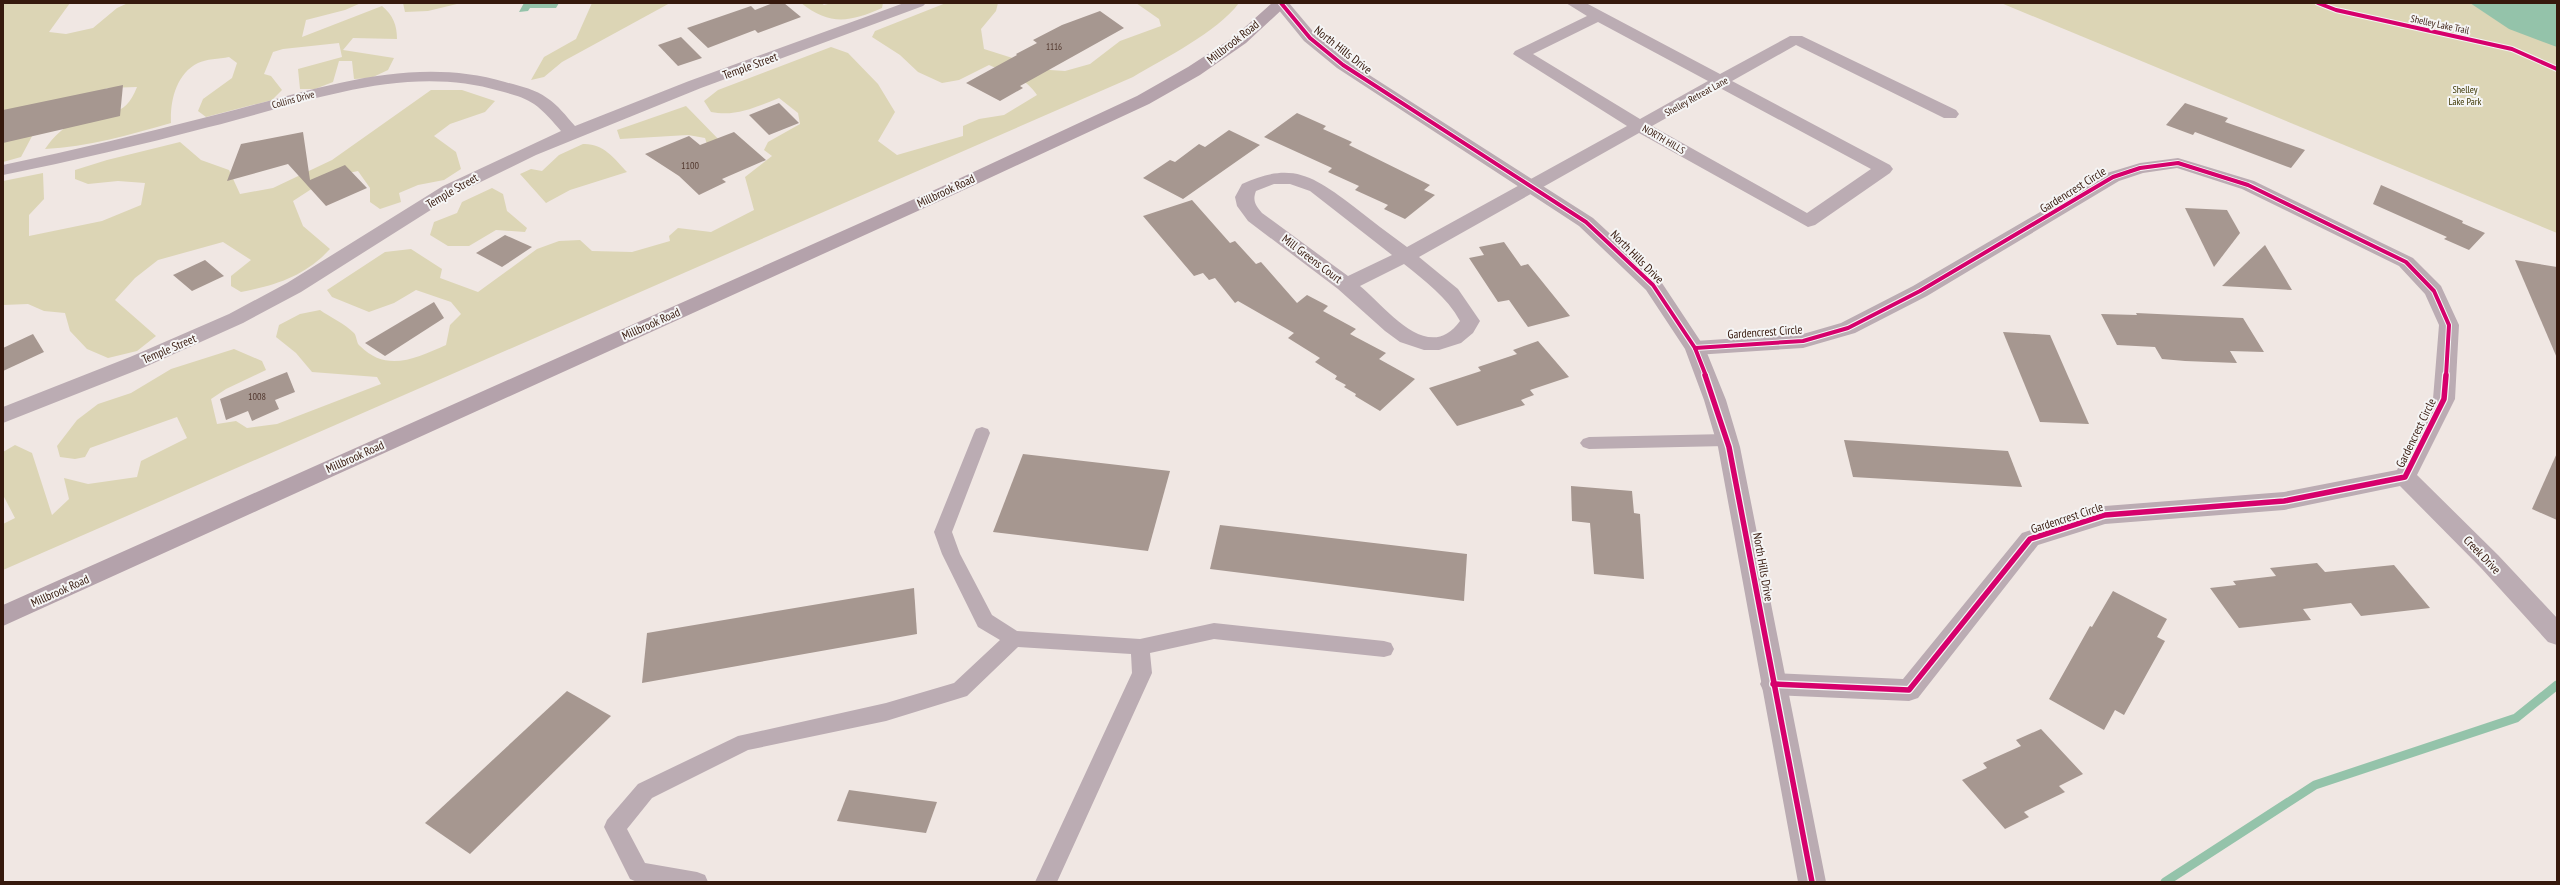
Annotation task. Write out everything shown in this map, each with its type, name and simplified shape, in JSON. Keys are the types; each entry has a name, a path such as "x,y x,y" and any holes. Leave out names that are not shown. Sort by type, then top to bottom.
{"main road":[{"name":"North Hills Drive","path":"1281,3 1300,28 1343,65 1586,222 1648,280 1695,348 1714,400 1726,440 1746,532 1773,684 1812,882"},
{"name":"Millbrook Road","path":"3,616 947,191 1143,100 1194,71 1240,40 1281,3"}],"street":[{"name":"Temple Street","path":"3,415 193,339 294,287 472,178 572,133 918,3"},
{"path":"1574,3 1723,82"},
{"name":"NORTH HILLS","path":"1599,16 1520,54 1641,126 1808,221 1884,169 1723,82"},
{"name":"Shelley Retreat Lane","path":"1532,186 1723,82 1796,39 1950,114"},
{"name":"Collins Drive","path":"3,170 51,160 208,122 336,88 409,78 454,76 502,84 540,100 572,133"},
{"name":"Gardencrest Circle","path":"1695,348 1803,341 1848,328 1926,288 2113,177 2140,168 2178,163 2248,185 2406,262 2434,291 2449,325 2444,399 2405,477 2284,501 2105,515 2030,539 1909,690 1773,684"},
{"name":"Mill Greens Court","path":"1290,177 1304,181 1316,187 1406,256 1445,288 1464,307 1470,321 1465,331 1451,340 1435,345 1416,341 1400,333 1346,285 1255,217 1246,206 1244,197 1248,188 1276,178 1290,177"},
{"path":"1346,285 1406,256 1532,186"},
{"name":"Creek Drive","path":"2405,477 2490,562 2557,635"}],"lane":[{"path":"982,433 943,532 951,554 985,621 1014,639 1140,647 1214,631 1384,649"},
{"path":"1589,443 1726,440"},
{"path":"697,882 638,872 615,827 646,791 745,742 886,712 960,690 1014,639"},
{"path":"1046,882 1142,673 1140,647"}],"green space":[{"path":"3,3 70,3 49,32 66,34 93,28 117,8 128,3 361,3 345,10 306,20 302,37 382,6 394,21 397,39 353,38 343,50 394,58 388,70 371,78 354,79 352,61 339,61 333,82 315,89 300,89 298,69 342,57 339,43 283,49 273,52 264,74 271,76 282,90 272,100 206,117 198,111 203,99 232,78 237,63 229,57 201,62 190,68 184,74 176,89 173,97 171,123 93,143 45,149 60,132 74,122 89,117 114,112 127,105 137,87 107,88 39,123 21,157 3,162"},
{"path":"403,3 461,3 428,11 405,12"},
{"path":"592,3 670,3 562,62 544,77 531,80 544,57 576,39"},
{"path":"801,3 821,3 824,5 832,3 883,3 882,8 871,13 850,19 840,19 821,15"},
{"path":"946,3 998,3 996,11 981,29 984,49 1050,70 1065,71 1090,64 1120,41 1161,26 1159,19 1136,3 1239,3 1218,24 1190,44 1133,77 3,570 3,524 15,518 3,495 3,452 15,445 32,453 52,515 69,499 64,478 88,484 137,477 141,461 187,438 177,417 90,448 85,457 75,459 60,457 57,446 77,420 98,404 131,393 171,369 234,349 262,361 266,370 226,389 211,399 217,424 236,421 247,428 277,424 381,384 377,377 312,372 296,353 276,337 279,325 300,314 320,310 355,334 360,346 370,354 381,359 391,361 413,358 446,345 450,325 461,314 451,302 416,290 394,303 369,312 332,297 327,290 385,252 411,249 442,269 440,278 478,292 537,249 559,241 580,240 592,251 632,252 670,241 669,236 678,228 711,232 754,210 745,177 772,156 764,150 768,142 800,124 798,113 779,98 754,108 737,112 711,112 704,101 718,90 831,47 848,53 878,84 895,112 878,141 897,155 963,136 963,126 979,119 1004,115 1037,95 1033,89 1022,80 989,65 959,80 942,83 918,72 900,55 872,37 875,31"},
{"name":"Shelley Lake Park","path":"2001,3 2557,3 2557,233"},
{"path":"431,90 462,90 495,101 485,112 450,124 434,136 456,152 461,169 444,180 418,185 399,193 401,202 380,209 370,202 370,188 358,171 330,177 293,201 303,226 330,249 311,266 300,273 267,286 241,292 231,286 231,276 251,260 223,242 158,260 135,278 115,300 156,336 137,351 108,358 87,349 70,331 65,313 44,311 28,304 3,305 3,181 43,173 44,199 29,215 29,236 102,221 141,205 145,183 118,181 88,184 75,179 75,170 107,160 180,142 201,160 229,170 240,194 273,188 332,160"},
{"path":"686,106 723,144 709,150 705,138 688,135 620,139 617,130"},
{"path":"583,144 590,144 608,152 627,172 570,190 546,203 520,174 531,169 542,171 559,155"},
{"path":"492,188 503,194 507,211 527,228 525,232 496,230 469,246 448,246 430,235 434,222 457,213 462,202"}],"shaded area":[{"path":"524,3 559,3 556,8 530,8 528,11 519,12"},
{"path":"2470,3 2557,3 2557,47 2509,29"}],"building":[{"path":"773,3 784,3 801,17 758,33 755,30 708,48 687,28 751,6 755,10"},
{"path":"1100,11 1124,28 1020,86 1023,88 1000,101 966,83 1037,43 1033,40 1062,25"},
{"path":"681,37 702,58 678,66 658,45"},
{"path":"123,85 120,116 3,143 3,110"},
{"path":"779,103 799,123 769,135 749,115"},
{"path":"2185,103 2228,118 2225,122 2305,150 2291,168 2195,132 2193,135 2166,125"},
{"path":"1297,113 1326,126 1323,129 1352,142 1349,145 1430,185 1424,190 1435,195 1405,219 1384,209 1388,205 1355,190 1359,186 1328,172 1332,168 1264,137"},
{"path":"1229,130 1260,145 1183,199 1143,178 1170,160 1175,162 1199,144 1205,147"},
{"path":"303,132 310,180 345,165 367,188 326,206 288,164 227,181 241,144"},
{"path":"734,132 766,160 722,179 726,182 699,195 679,176 645,154 689,136 700,145"},
{"path":"2381,185 2463,221 2462,223 2485,233 2469,250 2444,239 2447,237 2373,204"},
{"path":"1192,200 1230,243 1235,241 1256,264 1261,262 1297,303 1307,295 1328,306 1323,311 1356,329 1350,334 1386,353 1379,359 1415,379 1380,411 1355,396 1356,394 1344,387 1346,385 1335,379 1337,376 1315,362 1320,358 1288,338 1294,333 1238,301 1235,303 1215,278 1209,280 1203,273 1194,276 1143,216"},
{"path":"2185,208 2227,210 2240,233 2214,267"},
{"path":"505,235 532,247 502,267 476,253"},
{"path":"1504,242 1521,266 1528,264 1570,316 1528,327 1509,300 1498,302 1469,258 1484,255 1479,247"},
{"path":"2265,245 2292,290 2222,286"},
{"path":"205,260 224,276 192,291 173,275"},
{"path":"2515,260 2557,267 2557,358"},
{"path":"434,302 444,318 385,356 365,343"},
{"path":"2136,313 2243,318 2264,352 2230,351 2237,363 2185,361 2162,359 2155,347 2117,345 2101,314 2137,315"},
{"path":"2003,332 2050,335 2089,424 2040,422"},
{"path":"33,334 44,352 3,371 3,348"},
{"path":"1538,341 1569,377 1530,390 1534,395 1521,400 1525,405 1457,426 1429,388 1481,371 1478,367 1517,354 1513,350"},
{"path":"287,372 295,392 275,400 279,409 252,421 248,411 226,420 220,399"},
{"path":"1844,440 2008,451 2022,487 1853,477"},
{"path":"2557,453 2557,520 2532,509"},
{"path":"1023,454 1170,471 1148,551 993,532"},
{"path":"1571,486 1632,491 1634,513 1640,514 1644,579 1594,574 1590,523 1572,521"},
{"path":"1220,525 1467,554 1464,601 1210,569"},
{"path":"2317,563 2325,572 2394,565 2430,608 2361,616 2351,603 2303,609 2311,620 2239,628 2210,588 2236,585 2233,581 2276,576 2270,568"},
{"path":"914,588 917,634 642,683 647,633"},
{"path":"2113,591 2167,619 2157,637 2165,641 2124,715 2115,710 2104,730 2049,699 2090,626 2092,627"},
{"path":"567,691 611,716 470,854 425,823"},
{"path":"2041,729 2083,774 2059,786 2065,792 2024,812 2029,817 2005,829 1962,780 1987,768 1983,763 2021,746 2016,740"},
{"path":"849,790 937,802 926,833 837,821"}],"waterway":[{"path":"2165,882 2315,785 2516,718 2557,685"}],"cycle path":[{"path":"1281,3 1310,38 1343,65 1586,222 1653,285 1695,348 1715,400 1729,447 1812,882"},
{"name":"Shelley Lake Trail","path":"2318,3 2336,10 2512,49 2557,69"},
{"path":"1695,348 1803,341 1848,328 1920,291 2113,177 2140,168 2178,163 2248,185 2406,262 2434,291 2449,325 2444,399 2405,477 2284,501 2105,515 2030,539 1909,690 1773,684"}]}
